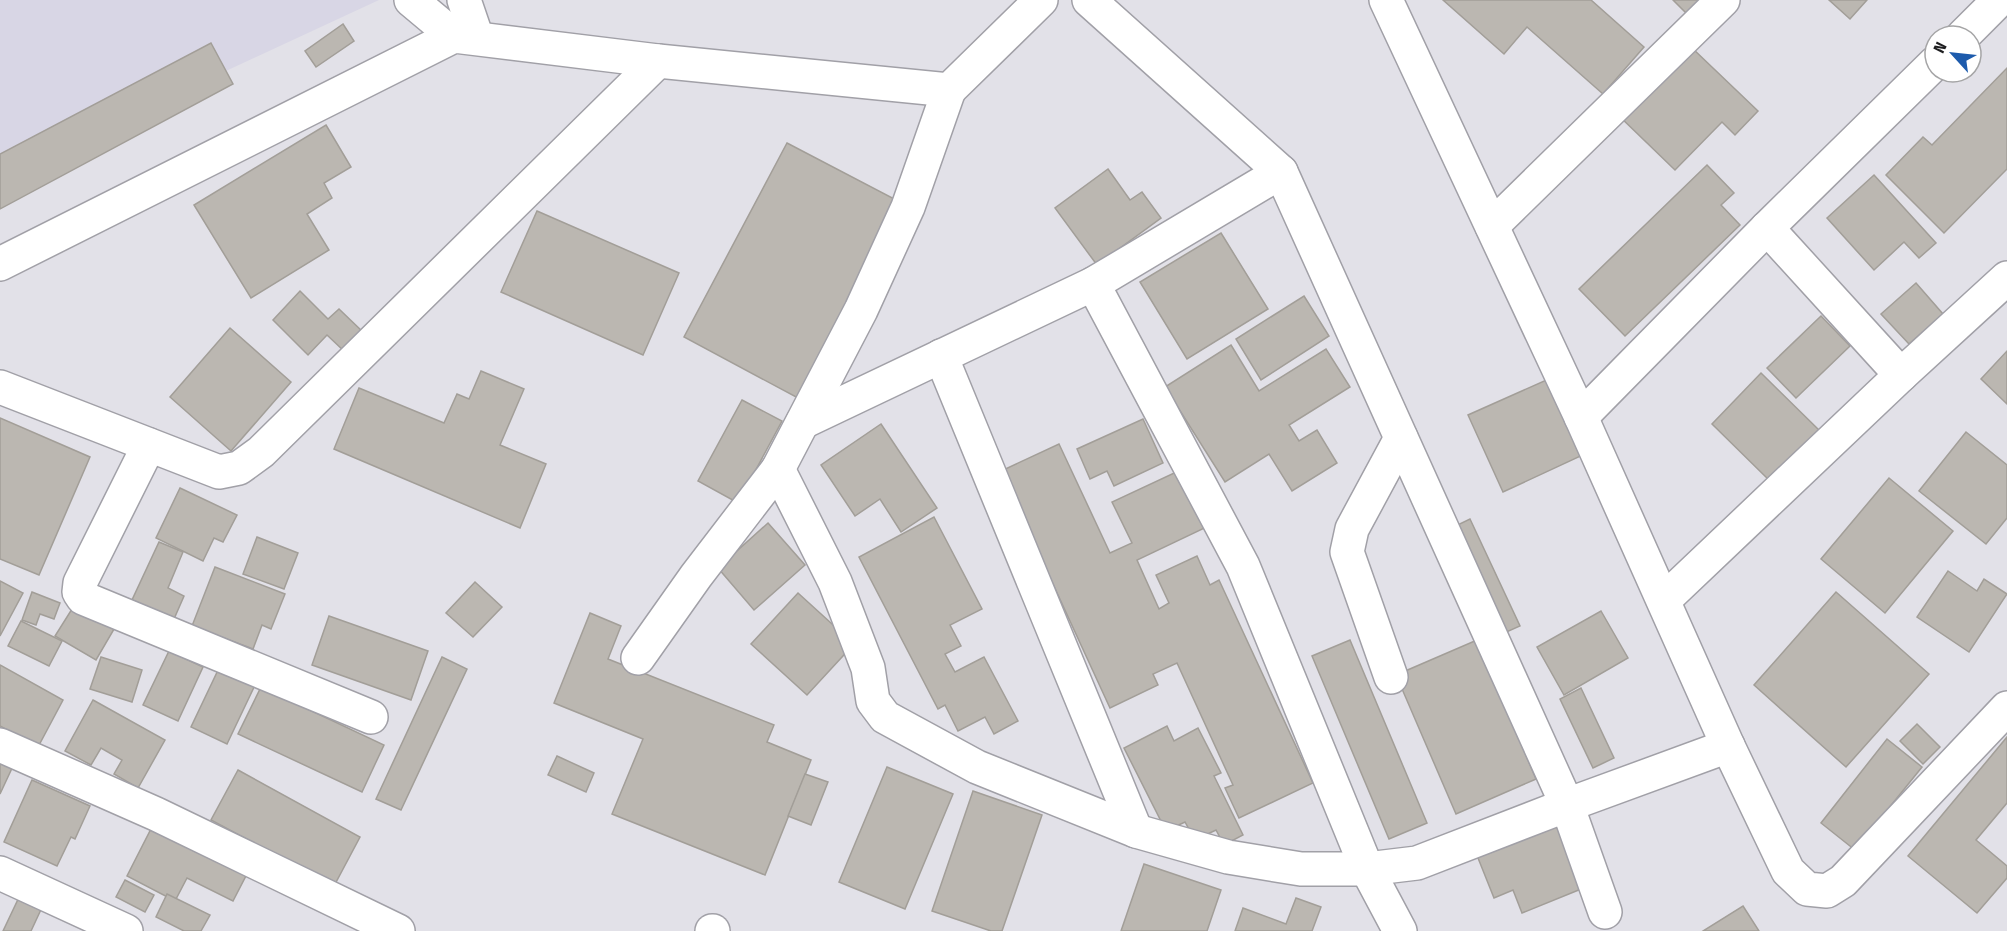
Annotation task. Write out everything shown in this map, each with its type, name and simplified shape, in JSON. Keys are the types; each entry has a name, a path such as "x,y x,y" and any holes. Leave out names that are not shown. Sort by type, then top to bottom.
{"street":[{"path":"411,0 466,37 658,61 950,90"},
{"path":"464,0 466,37"},
{"path":"638,658 696,576 778,469 861,310 908,207 950,90 1041,0"},
{"path":"1089,0 1281,172 1567,805 1605,912"},
{"path":"1386,0 1581,417 1728,746 1788,871 1808,889 1827,891 1843,881 2007,708"},
{"path":"1492,226 1723,0"},
{"path":"1975,24 2000,0"},
{"path":"0,264 466,37"},
{"path":"0,387 219,472 239,468 261,452 658,61"},
{"path":"1581,417 1767,228 1923,75"},
{"path":"803,422 1093,284 1281,172"},
{"path":"1767,228 1901,375"},
{"path":"1664,600 1901,375 2007,278"},
{"path":"1093,284 1243,566 1367,869 1400,931"},
{"path":"941,356 1136,831"},
{"path":"1391,677 1347,552 1352,529 1401,438"},
{"path":"149,445 80,583 79,592 83,598 371,717"},
{"path":"778,469 835,582 868,668 873,701 885,717 977,767 1136,831 1228,857 1290,867 1367,869 1417,863 1728,746"},
{"path":"0,745 156,814 398,931"},
{"path":"0,873 126,931"}],"shaded area":[{"path":"0,0 379,0 0,176"}],"building":[{"path":"1443,0 1591,0 1644,47 1603,94 1527,27 1504,54"},
{"path":"1673,0 1710,0 1692,19"},
{"path":"1829,0 1867,0 1850,19"},
{"path":"343,24 354,41 316,67 305,51"},
{"path":"211,43 233,84 0,209 0,154"},
{"path":"1691,47 1758,111 1735,135 1722,122 1675,170 1615,112"},
{"path":"2007,68 2007,169 1944,233 1886,175 1923,137 1932,145"},
{"path":"326,125 351,167 324,183 332,198 307,214 329,250 251,298 194,205"},
{"path":"787,143 902,203 798,398 684,337"},
{"path":"1707,165 1734,193 1721,205 1740,225 1625,336 1579,289"},
{"path":"1108,169 1130,200 1142,192 1161,218 1097,265 1055,208"},
{"path":"1874,175 1936,243 1919,258 1904,242 1874,270 1827,218"},
{"path":"537,211 679,273 643,355 501,292"},
{"path":"1221,233 1268,309 1187,359 1140,282"},
{"path":"1916,283 1943,314 1909,344 1881,314"},
{"path":"300,291 328,319 339,309 364,333 345,352 327,335 308,355 273,320"},
{"path":"1304,296 1329,336 1261,380 1236,339"},
{"path":"1821,316 1850,346 1796,398 1767,368"},
{"path":"230,328 291,382 231,451 170,397"},
{"path":"1231,345 1259,391 1326,349 1350,387 1289,425 1299,441 1317,430 1337,463 1292,491 1269,454 1225,482 1165,387"},
{"path":"2007,351 2007,404 1981,379"},
{"path":"481,371 524,389 500,445 546,464 520,528 334,449 359,388 444,423 457,394 469,399"},
{"path":"1761,373 1822,433 1773,484 1712,424"},
{"path":"1551,378 1585,454 1503,492 1468,415"},
{"path":"742,400 782,421 738,503 698,481"},
{"path":"0,418 90,457 39,575 0,559"},
{"path":"1143,419 1163,463 1114,486 1107,471 1090,479 1077,449"},
{"path":"881,424 937,508 901,532 880,499 855,516 821,465"},
{"path":"1966,432 2007,465 2007,518 1986,544 1919,491"},
{"path":"1059,444 1110,553 1132,543 1112,502 1187,467 1213,524 1137,560 1159,609 1169,603 1156,575 1197,556 1210,585 1219,580 1313,783 1239,818 1225,788 1233,785 1177,663 1153,674 1158,685 1110,708 1001,471"},
{"path":"1889,478 1953,531 1885,613 1821,559"},
{"path":"180,488 237,515 223,542 214,538 203,561 156,538"},
{"path":"934,517 982,609 950,625 961,646 945,654 955,672 984,657 1018,721 994,734 985,717 958,731 945,705 938,709 859,557"},
{"path":"1470,519 1520,626 1493,638 1445,531"},
{"path":"768,523 805,565 754,610 718,568"},
{"path":"257,537 298,553 284,589 243,574"},
{"path":"159,542 183,552 168,588 184,596 174,619 132,600"},
{"path":"215,567 285,594 271,629 262,625 253,649 192,626"},
{"path":"1948,571 1977,591 1984,579 2007,594 1969,652 1917,617"},
{"path":"0,581 23,593 0,636"},
{"path":"475,582 502,607 473,637 446,613"},
{"path":"32,592 60,603 54,619 40,614 36,625 22,620"},
{"path":"1836,592 1929,674 1846,767 1754,685"},
{"path":"798,593 854,644 807,695 751,644"},
{"path":"77,601 117,624 96,660 55,636"},
{"path":"1601,611 1628,658 1564,695 1537,647"},
{"path":"590,613 621,626 608,659 774,725 767,742 811,760 765,875 612,814 643,739 554,703"},
{"path":"329,616 428,651 411,700 312,665"},
{"path":"21,621 62,641 49,666 8,646"},
{"path":"1350,640 1427,823 1389,839 1312,656"},
{"path":"1477,640 1536,779 1456,814 1396,675"},
{"path":"169,651 203,667 178,721 143,705"},
{"path":"101,657 142,670 132,702 90,689"},
{"path":"442,657 467,669 401,810 376,799"},
{"path":"0,665 63,700 38,747 0,726"},
{"path":"220,666 256,683 227,744 191,727"},
{"path":"261,687 384,745 362,792 238,734"},
{"path":"1581,688 1614,758 1593,768 1560,699"},
{"path":"93,700 165,740 138,788 114,774 122,760 101,748 91,765 65,751"},
{"path":"1917,724 1940,747 1923,764 1900,741"},
{"path":"1167,726 1174,741 1198,728 1221,773 1214,776 1243,835 1224,845 1216,830 1195,840 1185,822 1166,831 1124,748"},
{"path":"2007,737 2007,803 1976,840 2007,866 2007,878 1977,913 1908,856"},
{"path":"1887,739 1922,767 1855,850 1821,823"},
{"path":"557,756 594,773 586,792 548,775"},
{"path":"0,758 14,764 0,794"},
{"path":"887,767 953,794 905,909 839,882"},
{"path":"238,770 360,837 334,886 211,820"},
{"path":"805,774 828,782 811,825 788,816"},
{"path":"32,780 90,806 75,839 71,837 57,866 4,842"},
{"path":"973,791 1042,815 1002,931 991,931 932,911"},
{"path":"1557,815 1586,887 1522,913 1513,890 1494,898 1474,848"},
{"path":"155,821 249,870 233,901 187,878 175,901 127,876"},
{"path":"1144,864 1221,890 1207,931 1121,931"},
{"path":"125,880 154,895 145,912 116,897"},
{"path":"22,891 45,901 31,931 3,931"},
{"path":"167,894 210,915 201,931 184,931 156,917"},
{"path":"1296,898 1321,907 1312,931 1235,931 1243,908 1286,924"},
{"path":"1743,906 1759,931 1703,931"}]}
